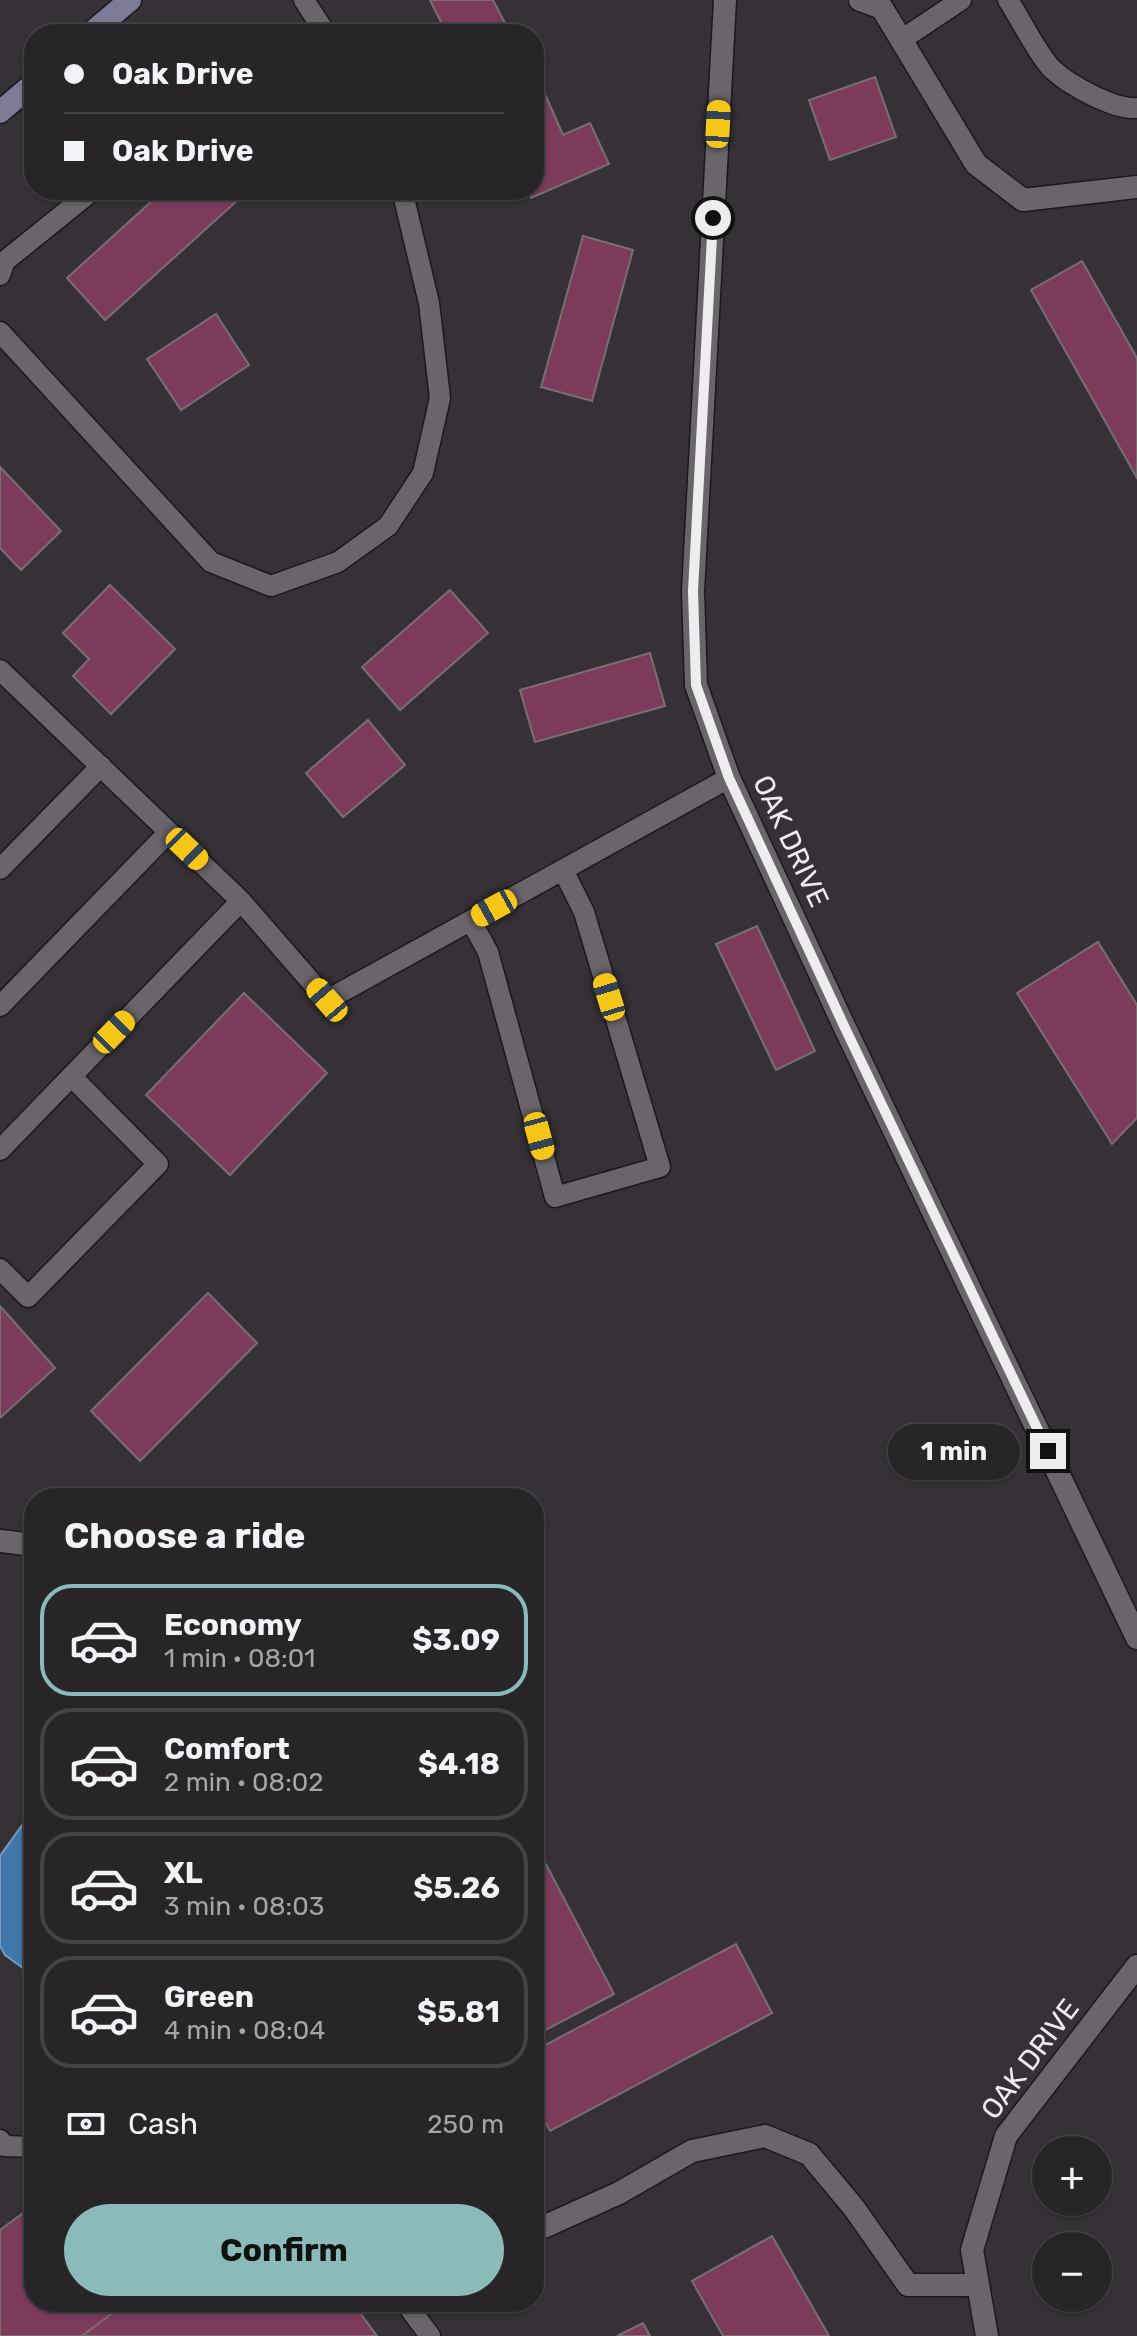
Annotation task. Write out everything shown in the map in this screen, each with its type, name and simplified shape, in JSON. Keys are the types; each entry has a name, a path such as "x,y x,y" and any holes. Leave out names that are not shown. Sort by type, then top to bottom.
{"main road":[{"path":"102,24 130,0"},
{"path":"0,112 24,92"}],"street":[{"name":"OAK DRIVE","path":"725,0 693,591 696,685 729,778 1137,1638"},
{"path":"860,0 882,8 976,164 1023,200 1137,187"},
{"path":"0,1541 24,1544"},
{"name":"OAK DRIVE","path":"987,2336 972,2250 1006,2136 1137,1966"},
{"path":"544,2227 619,2193 692,2151 765,2136 809,2154 854,2208 908,2285 978,2285"}],"lane":[{"path":"304,0 320,24"},
{"path":"901,40 961,0"},
{"path":"1008,0 1051,68 1089,94 1129,109 1137,108"},
{"path":"0,275 5,261 81,200"},
{"path":"0,332 211,562 271,586 338,562 388,526 423,473 440,398 429,303 404,200"},
{"path":"0,670 241,901 327,1000 729,778"},
{"path":"0,869 101,766"},
{"path":"0,1006 169,832"},
{"path":"471,921 488,952 555,1197 660,1167 584,912 563,870"},
{"path":"0,1150 241,901"},
{"path":"0,1269 28,1297 158,1164 71,1076"},
{"path":"0,2140 4,2146 24,2147"},
{"path":"412,2312 430,2336"}],"water":[{"path":"24,1822 24,1969 5,1955 0,1946 0,1856"}],"building":[{"path":"430,0 493,0 505,23 503,24 442,24"},
{"path":"875,77 896,137 830,160 809,100"},
{"path":"544,92 563,135 590,123 609,164 544,192"},
{"path":"153,200 238,200 105,320 67,278"},
{"path":"583,236 633,250 592,401 541,387"},
{"path":"1082,261 1137,358 1137,478 1031,290"},
{"path":"216,314 249,365 181,410 147,359"},
{"path":"0,467 61,531 21,570 0,548"},
{"path":"110,585 175,649 111,714 73,676 89,659 63,633"},
{"path":"450,590 488,633 400,710 362,667"},
{"path":"650,653 665,706 535,742 520,690"},
{"path":"368,720 405,765 343,817 306,773"},
{"path":"757,926 815,1051 776,1070 716,944"},
{"path":"1098,942 1137,1005 1137,1118 1112,1144 1017,993"},
{"path":"244,993 327,1073 230,1175 146,1095"},
{"path":"208,1293 257,1343 140,1461 91,1411"},
{"path":"0,1306 55,1368 0,1418"},
{"path":"544,1860 614,1994 544,2031"},
{"path":"736,1944 772,2013 550,2131 544,2119 544,2046"},
{"path":"24,2212 24,2312 114,2312 82,2336 0,2336 0,2230"},
{"path":"772,2236 829,2336 723,2336 692,2281"},
{"path":"114,2312 359,2312 377,2336 82,2336"},
{"path":"643,2323 650,2336 617,2336"}],"route":[{"path":"713,218 693,591 696,685 729,778 1048,1451"}]}
